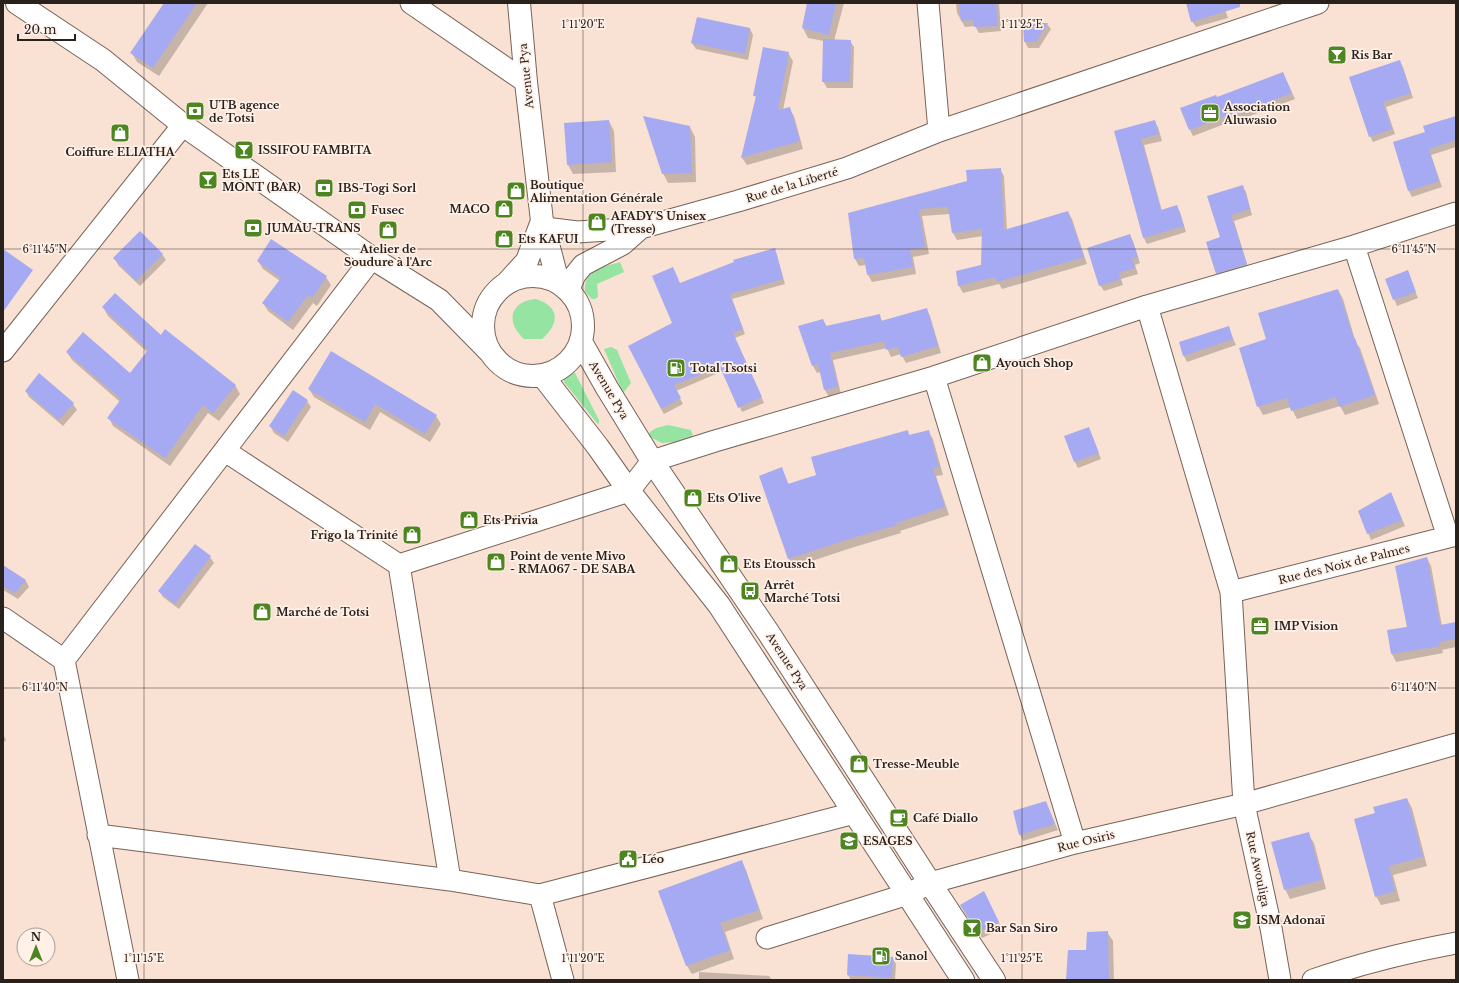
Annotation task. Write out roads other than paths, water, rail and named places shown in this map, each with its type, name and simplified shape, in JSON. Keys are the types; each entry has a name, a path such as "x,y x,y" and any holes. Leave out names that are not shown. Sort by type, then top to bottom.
{"main road":[{"path":"17,3 103,60 183,125 372,258 439,300 499,363 511,372 526,376 542,375 558,369 572,358 581,342 584,328 582,314 576,301 563,287 541,277 524,277 507,283"},
{"name":"Avenue Pya","path":"519,3 526,82 544,224 563,287"},
{"path":"3,10 95,69 148,96"},
{"path":"489,351 483,331 485,310 491,298 527,261 544,224"},
{"path":"439,300 485,310"},
{"name":"Avenue Pya","path":"581,342 607,388 652,461 760,620 994,980"},
{"path":"542,375 598,447 629,491 719,605 963,980"}],"street":[{"path":"411,3 526,82"},
{"path":"928,3 939,131"},
{"name":"Rue de la Liberté","path":"641,228 738,201 847,168 939,131 1272,10 1318,3"},
{"path":"3,351 183,125"},
{"path":"399,565 629,491 652,461 715,441 934,378 1146,306 1354,246 1456,213"},
{"path":"544,224 577,232 641,228"},
{"path":"563,287 575,275 582,265 623,244 641,228"},
{"path":"1354,246 1452,536"},
{"path":"64,660 372,258"},
{"name":"Rue Awouliga","path":"1146,306 1231,592 1244,804 1271,928 1280,980"},
{"path":"934,378 1075,843"},
{"path":"224,451 399,565 450,880"},
{"name":"Rue des Noix de Palmes","path":"1231,592 1452,536"},
{"path":"3,618 64,660 128,980"},
{"name":"Rue Osiris","path":"767,938 908,894 930,883 1075,843 1244,804 1456,744"},
{"path":"98,835 450,880 540,895 854,813"},
{"path":"540,895 564,980"},
{"path":"1313,980 1330,974 1421,950 1456,943"}],"place":[{"name":"Ris Bar","path":"1337,55"},
{"name":"UTB agence de Totsi","path":"195,111"},
{"name":"Association Aluwasio","path":"1210,113"},
{"name":"Coiffure ELIATHA","path":"120,133"},
{"name":"ISSIFOU FAMBITA","path":"244,150"},
{"name":"Ets LE MONT (BAR)","path":"208,180"},
{"name":"IBS-Togi Sorl","path":"324,188"},
{"name":"Boutique Alimentation Générale","path":"516,191"},
{"name":"MACO","path":"504,209"},
{"name":"Fusec","path":"357,210"},
{"name":"AFADY'S Unisex (Tresse)","path":"597,222"},
{"name":"JUMAU-TRANS","path":"253,228"},
{"name":"Atelier de Soudure à l'Arc","path":"388,230"},
{"name":"Ets KAFUI","path":"504,239"},
{"name":"Ayouch Shop","path":"982,363"},
{"name":"Total Tsotsi","path":"676,368"},
{"name":"Ets O'live","path":"693,498"},
{"name":"Ets Privia","path":"469,520"},
{"name":"Frigo la Trinité","path":"412,535"},
{"name":"Point de vente Mivo - RMA067 - DE SABA","path":"496,562"},
{"name":"Ets Etoussch","path":"729,564"},
{"name":"Arrêt Marché Totsi","path":"750,591"},
{"name":"Marché de Totsi","path":"262,612"},
{"name":"IMP Vision","path":"1260,626"},
{"name":"Tresse-Meuble","path":"859,764"},
{"name":"Café Diallo","path":"899,818"},
{"name":"ESAGES","path":"849,841"},
{"name":"Léo","path":"628,859"},
{"name":"ISM Adonaï","path":"1242,920"},
{"name":"Bar San Siro","path":"972,928"},
{"name":"Sanol","path":"881,956"}]}
